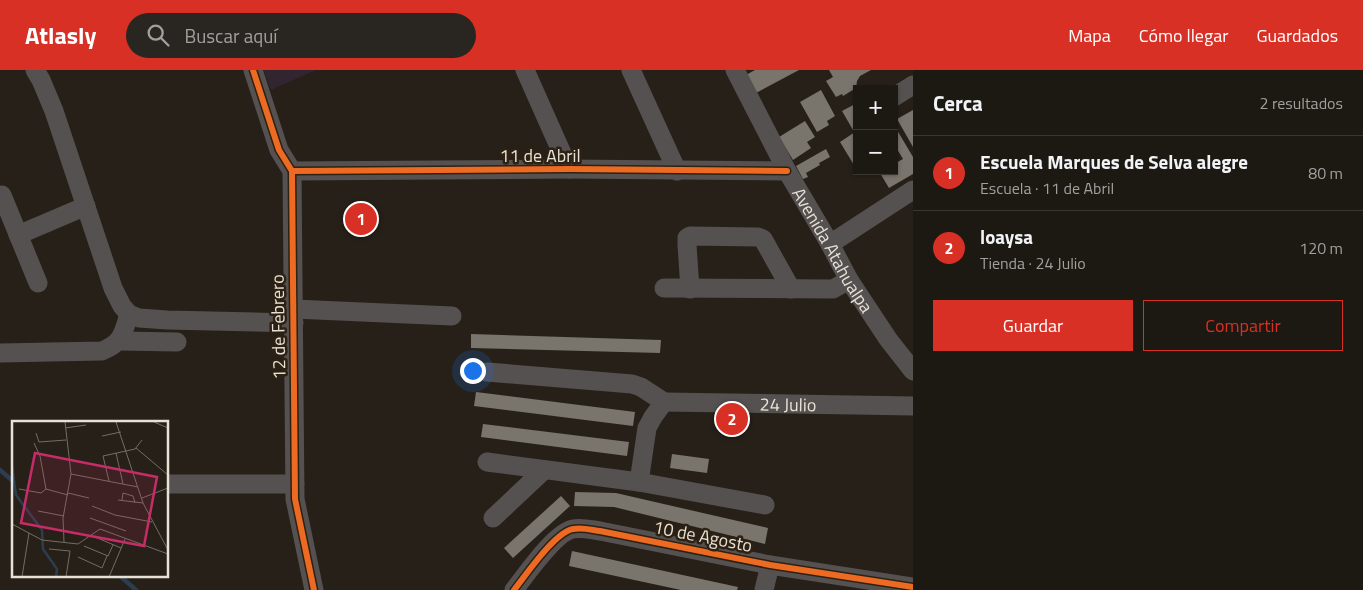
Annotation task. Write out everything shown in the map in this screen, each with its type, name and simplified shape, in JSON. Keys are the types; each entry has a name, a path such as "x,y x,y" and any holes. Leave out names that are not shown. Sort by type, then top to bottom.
{"street":[{"path":"35,70 54,111 113,288 122,306 129,314 139,318 167,320 294,316 452,316"},
{"path":"253,70 279,150 292,171"},
{"path":"525,70 569,169"},
{"path":"632,70 677,171"},
{"name":"Avenida Atahualpa","path":"735,70 787,171 849,280 888,339 913,371"},
{"path":"898,94 913,85"},
{"name":"11 de Abril","path":"292,171 569,169 787,171"},
{"name":"12 de Febrero","path":"292,171 295,499 314,590"},
{"path":"830,244 913,190"},
{"path":"2,194 38,283"},
{"path":"18,235 86,206"},
{"path":"690,290 687,238 690,236 758,237 763,239 791,290"},
{"path":"664,288 690,290 833,289 849,280"},
{"path":"0,353 102,351 120,341 129,314"},
{"path":"120,341 177,342"},
{"path":"488,372 632,384 641,387 664,402 647,428 639,482"},
{"name":"24 Julio","path":"664,402 913,406"},
{"path":"487,462 639,482 765,506"},
{"path":"493,518 544,470"},
{"path":"169,484 295,484"},
{"name":"10 de Agosto","path":"514,590 552,543 562,534 572,529 600,531 770,565 913,587"},
{"path":"764,590 770,565"}],"shaded area":[{"path":"264,70 316,70 271,90"}],"building":[{"path":"755,70 799,70 756,93 746,75"},
{"path":"829,70 871,70 860,76 856,85 853,85 853,90 843,96 842,94 836,97 826,81 833,77"},
{"path":"821,90 835,116 827,121 829,125 817,132 800,102"},
{"path":"853,105 853,130 842,111"},
{"path":"913,110 913,147 898,121 898,118"},
{"path":"805,121 815,137 807,142 811,148 793,160 779,137"},
{"path":"898,132 913,157 913,174 889,188 881,175 898,175 898,162 903,159 898,151"},
{"path":"853,133 853,163 840,142"},
{"path":"826,149 830,157 806,173 808,177 803,179 796,166"},
{"path":"471,334 661,340 660,353 471,348"},
{"path":"476,392 635,412 633,426 474,406"},
{"path":"483,424 629,442 627,456 481,437"},
{"path":"672,454 709,459 707,473 670,468"},
{"path":"575,492 616,493 768,528 765,544 614,507 574,506"},
{"path":"561,496 570,506 513,558 504,548"},
{"path":"572,551 738,587 737,590 681,590 569,566"}],"waterway":[{"path":"0,470 12,480"},
{"path":"122,578 136,590"}],"cycle path":[{"path":"253,70 279,150 292,171 295,499 314,590"},
{"path":"292,171 569,169 787,171"},
{"path":"514,590 541,555 558,538 566,532 580,528 770,565 913,587"}],"place":[{"name":"Escuela Marques de Selva alegre","path":"361,219"},
{"name":"loaysa","path":"732,419"}]}
